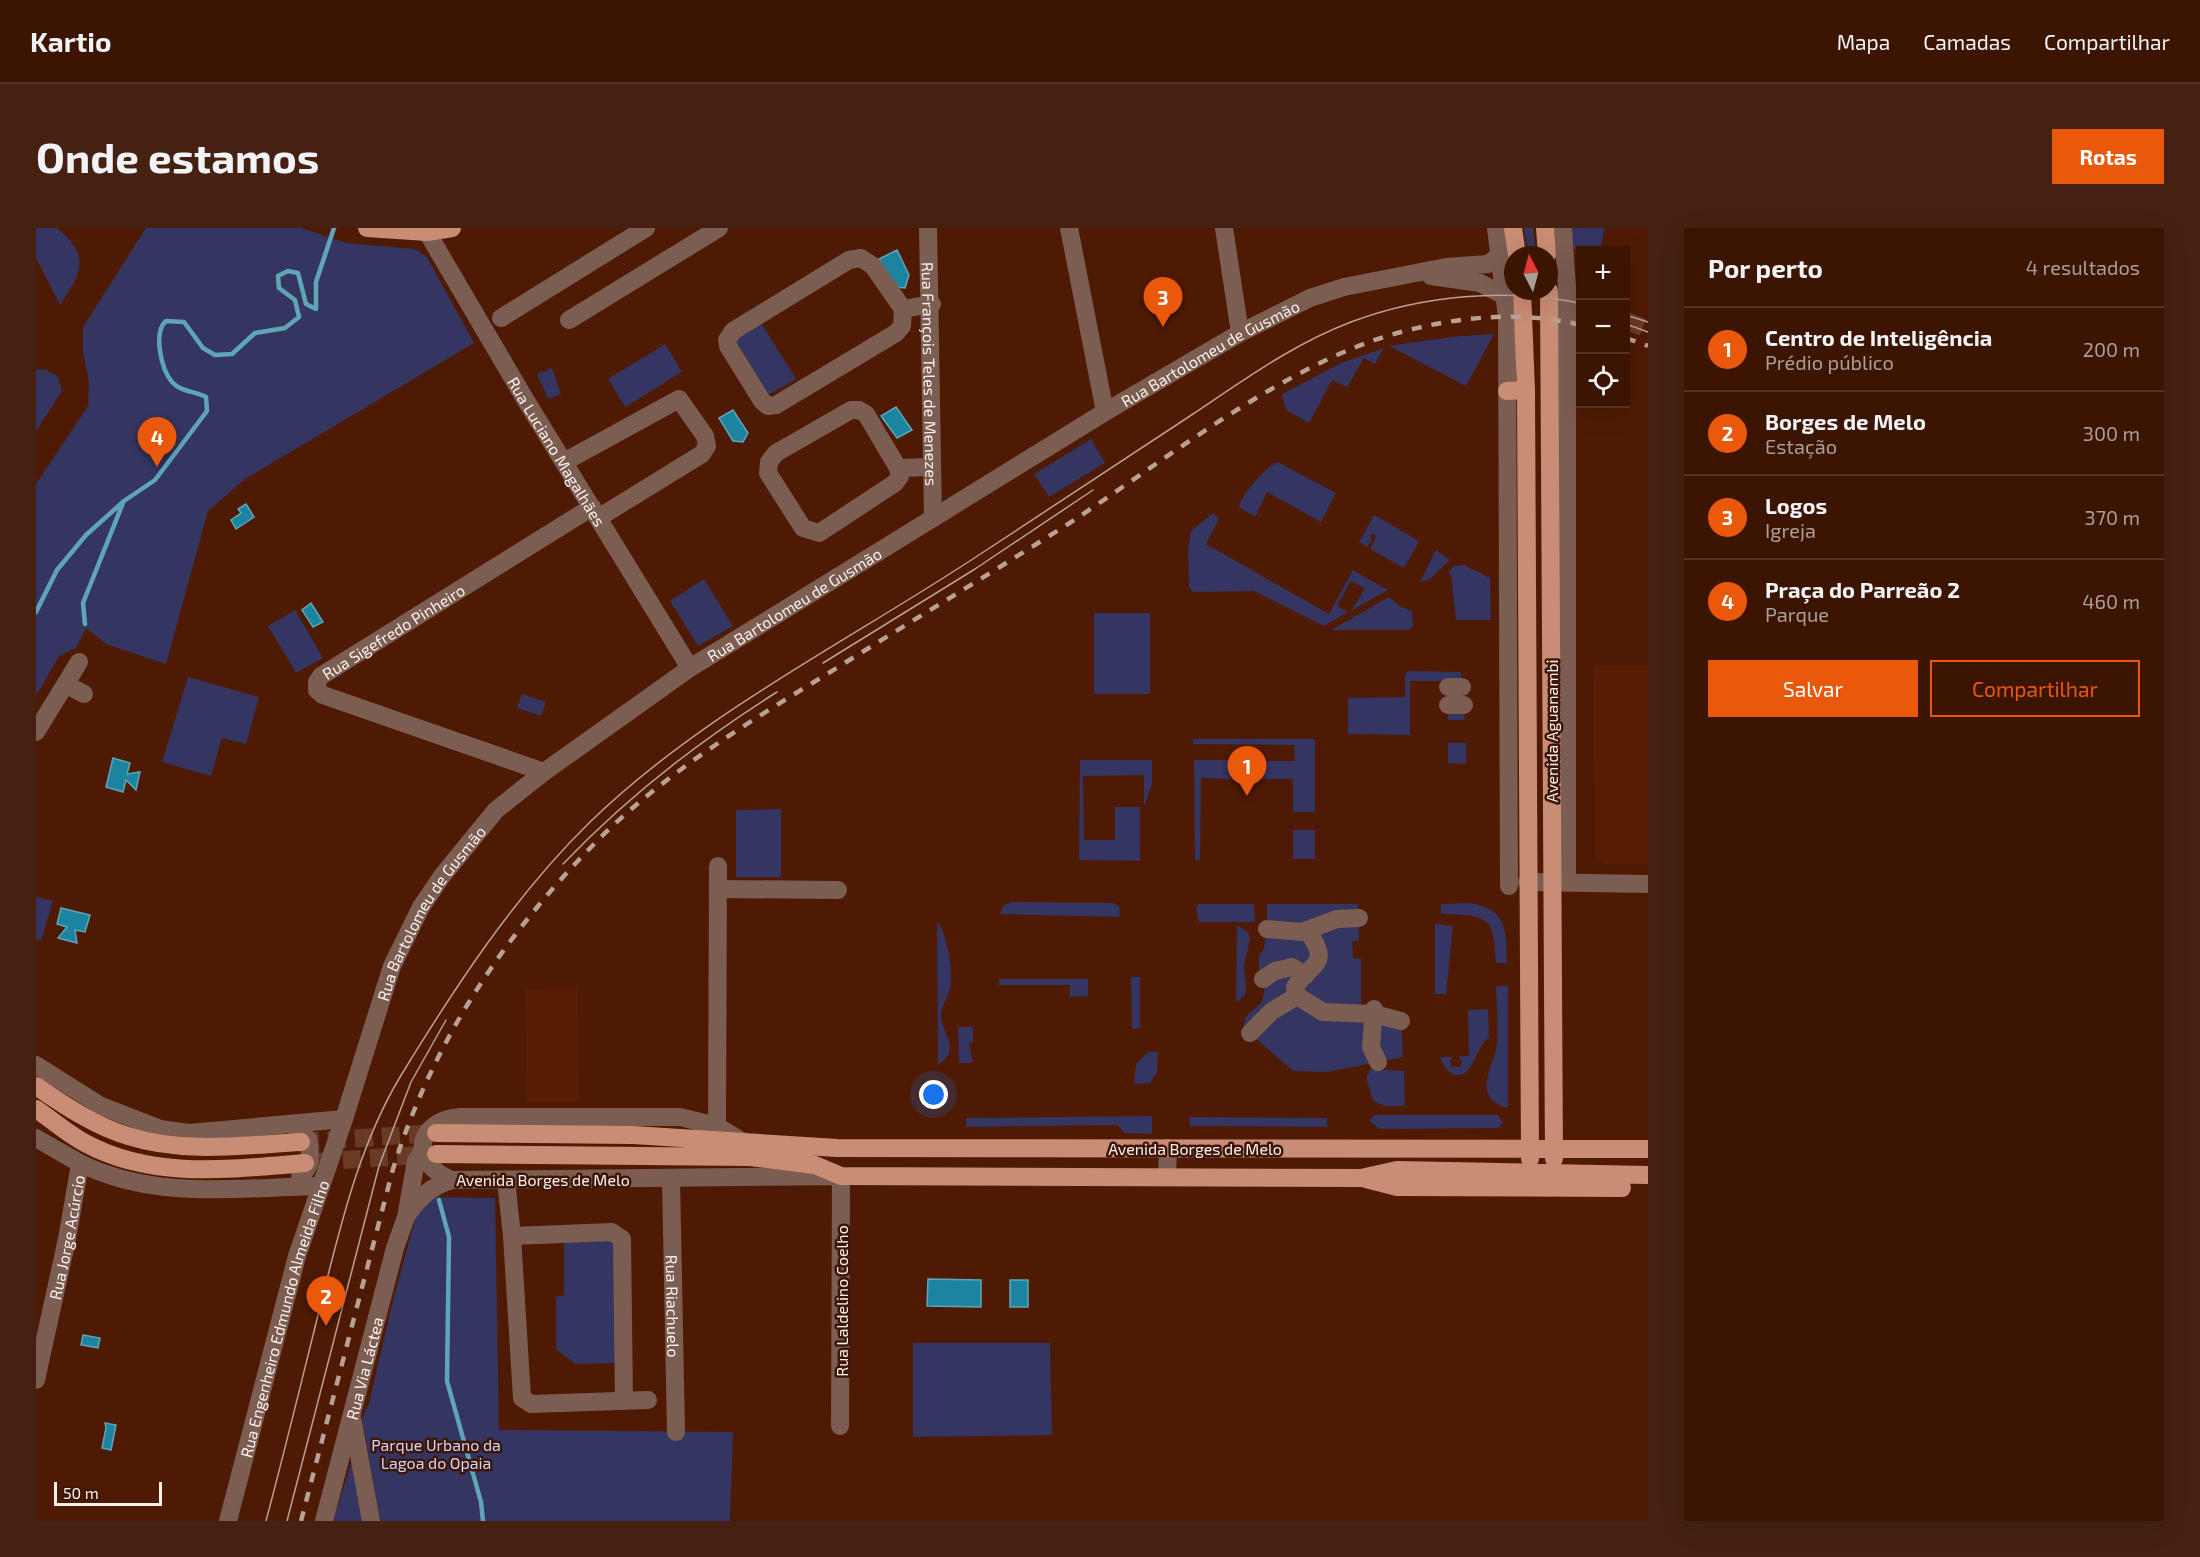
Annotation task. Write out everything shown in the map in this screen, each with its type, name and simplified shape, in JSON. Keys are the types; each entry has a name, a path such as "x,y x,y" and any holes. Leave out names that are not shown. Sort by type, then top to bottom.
{"main road":[{"path":"369,228 427,232 452,228"},
{"path":"1510,246 1513,228"},
{"path":"1545,228 1546,246"},
{"name":"Avenida Aguanambi","path":"1522,300 1527,390 1527,882 1530,1172"},
{"name":"Avenida Aguanambi","path":"1549,300 1558,513 1560,761 1554,1172"},
{"path":"1507,391 1527,390"},
{"path":"36,1086 88,1119 144,1141 178,1146 301,1142"},
{"path":"36,1109 85,1143 141,1163 194,1170 305,1163"},
{"name":"Avenida Borges de Melo","path":"436,1133 633,1135 741,1140 837,1148 1648,1149"},
{"path":"1000,1177 1051,1164 1057,1155 1051,1148"},
{"path":"1076,1177 1076,1166 1083,1158 1134,1148"},
{"name":"Avenida Borges de Melo","path":"422,1157 750,1157 814,1165 841,1176 1361,1178 1397,1170 1648,1175"},
{"name":"Avenida Borges de Melo","path":"1361,1178 1397,1187 1648,1187"}],"street":[{"path":"501,318 646,228"},
{"path":"569,320 719,228"},
{"name":"Rua François Teles de Menezes","path":"930,228 933,518"},
{"path":"1069,228 1105,412"},
{"path":"1224,228 1240,333"},
{"path":"1497,228 1504,246"},
{"name":"Avenida Aguanambi","path":"1558,513 1568,288 1563,228"},
{"name":"Rua Luciano Magalhães","path":"427,232 690,668"},
{"path":"861,258 873,266 903,309 902,326 896,333 776,405 768,406 762,401 727,340 733,331 849,260 861,258"},
{"name":"Rua Bartolomeu de Gusmão","path":"344,1119 392,966 421,907 442,876 496,810 544,772 690,668 1105,412 1240,333 1310,298 1376,279 1416,274 1446,267 1488,264 1504,258"},
{"name":"Rua Bartolomeu de Gusmão","path":"1416,274 1480,283 1503,295"},
{"path":"1504,287 1507,317 1509,886"},
{"path":"903,309 932,304"},
{"path":"564,462 679,399 705,436 707,446 702,454 595,513"},
{"path":"851,410 859,410 866,414 898,468 900,476 895,483 819,533 803,528 768,473 769,462 776,453 851,410"},
{"path":"898,468 932,467"},
{"name":"Rua Sigefredo Pinheiro","path":"544,772 324,695 317,690 316,682 321,676 595,513"},
{"path":"36,732 63,708 67,685 79,662"},
{"path":"67,685 84,694"},
{"path":"717,1126 718,866"},
{"path":"1527,882 1648,884"},
{"path":"718,889 838,890"},
{"path":"1267,929 1292,933 1337,919 1359,918"},
{"path":"1297,996 1296,987 1317,965 1319,958 1316,943 1307,930"},
{"path":"1263,979 1275,971 1292,967 1305,976"},
{"path":"1297,996 1323,1012 1374,1012 1401,1021"},
{"path":"1250,1033 1272,1011 1297,996"},
{"path":"1374,1012 1371,1047 1378,1062"},
{"path":"36,1065 101,1106 160,1129 189,1133 344,1119"},
{"name":"Avenida Borges de Melo","path":"741,1140 717,1126 680,1117 460,1117 436,1123 429,1130 422,1157 435,1173 452,1180 841,1176"},
{"name":"Rua Engenheiro Edmundo Almeida Filho","path":"228,1521 297,1256 344,1119"},
{"path":"271,1186 297,1180 308,1170 311,1154 308,1139 285,1123"},
{"path":"36,1138 81,1164 134,1181 185,1190 321,1186"},
{"path":"1167,1177 1168,1148"},
{"name":"Rua Via Láctea","path":"324,1521 395,1248 422,1157"},
{"name":"Rua Jorge Acúrcio","path":"36,1380 41,1332 67,1239 81,1164"},
{"name":"Rua Laldelino Coelho","path":"840,1426 841,1176"},
{"name":"Rua Riachuelo","path":"671,1178 676,1432"},
{"name":"Rua Via Láctea","path":"406,1217 423,1195 435,1186 452,1180"},
{"path":"506,1180 513,1236 522,1398 527,1404 648,1401"},
{"path":"513,1236 612,1232 622,1239 624,1401"},
{"path":"352,1417 371,1521"}],"shaded area":[{"path":"1593,666 1648,666 1648,864 1604,864 1595,855"},
{"path":"578,988 579,1101 527,1102 525,989"}],"green space":[{"path":"36,228 57,228 68,238 79,256 78,274 60,305 36,258"},
{"path":"146,228 301,228 346,243 415,249 427,257 474,343 245,479 208,511 166,664 106,644 86,628 76,648 59,656 36,696 36,484 88,406 89,383 83,351 83,327"},
{"path":"1524,228 1533,228 1535,246 1527,246"},
{"path":"1570,228 1605,228 1601,246 1576,246 1576,250 1573,247"},
{"path":"760,321 796,379 768,395 733,337"},
{"path":"1494,334 1466,386 1389,346 1451,337"},
{"path":"665,344 682,372 625,407 608,379"},
{"path":"1384,348 1375,364 1364,358 1347,387 1332,380 1309,423 1286,410 1282,394 1341,363"},
{"path":"552,368 561,394 548,399 537,374"},
{"path":"45,369 58,377 62,391 36,431 36,370"},
{"path":"1091,439 1105,463 1049,497 1034,474"},
{"path":"1278,462 1336,493 1321,522 1267,492 1255,517 1239,507 1255,482 1267,469"},
{"path":"1213,513 1219,519 1206,544 1329,614 1353,570 1388,590 1351,611 1365,588 1351,581 1337,606 1348,612 1324,626 1254,591 1193,592 1189,587 1188,549 1191,531"},
{"path":"1374,515 1419,541 1404,568 1370,549 1376,537 1374,534 1370,535 1372,540 1367,547 1359,542"},
{"path":"1436,550 1450,560 1430,579 1420,582"},
{"path":"1464,565 1490,578 1491,620 1456,620 1451,576 1448,572 1454,566"},
{"path":"704,579 733,626 698,646 670,601"},
{"path":"1389,597 1401,607 1412,611 1413,626 1409,630 1331,630"},
{"path":"295,610 323,658 296,673 268,626"},
{"path":"1094,613 1150,613 1150,694 1094,694"},
{"path":"1408,671 1461,672 1465,720 1448,720 1447,681 1410,681 1410,735 1348,734 1348,698 1405,697 1405,674"},
{"path":"188,677 259,697 246,744 222,738 211,776 162,762"},
{"path":"522,694 546,702 541,716 517,708"},
{"path":"1193,739 1315,739 1315,812 1293,812 1293,779 1262,779 1262,761 1295,761 1294,745 1193,744"},
{"path":"1448,743 1466,743 1466,764 1448,763"},
{"path":"1080,760 1152,760 1152,784 1144,807 1144,775 1083,776 1084,840 1115,840 1115,807 1140,807 1140,861 1079,860"},
{"path":"1194,760 1230,760 1231,779 1201,778 1200,860 1195,860"},
{"path":"781,809 781,877 736,877 736,810"},
{"path":"1293,830 1315,830 1315,859 1293,859"},
{"path":"36,897 53,901 41,941 36,939"},
{"path":"1011,902 1112,903 1119,906 1120,917 1000,914 1003,906"},
{"path":"1469,903 1491,910 1498,916 1505,931 1507,963 1496,963 1493,935 1490,926 1485,921 1478,917 1441,914 1441,904"},
{"path":"1198,904 1254,904 1255,922 1199,922 1196,908"},
{"path":"1267,904 1358,904 1359,941 1352,941 1353,958 1361,959 1361,1005 1401,1016 1403,1057 1328,1072 1293,1071 1244,1028 1245,1018 1262,1002 1265,986 1259,968 1259,955 1264,949"},
{"path":"937,921 947,943 951,972 950,988 941,1015 950,1047 945,1059 938,1065"},
{"path":"1435,924 1453,926 1446,994 1435,994"},
{"path":"1237,925 1248,932 1250,939 1244,965 1245,995 1236,1002"},
{"path":"1131,977 1140,977 1140,1028 1132,1029"},
{"path":"999,979 1088,979 1088,996 1070,997 1070,985 999,985"},
{"path":"1496,986 1508,986 1508,1108 1496,1103 1489,1096 1487,1088 1489,1070 1497,1043"},
{"path":"1488,1009 1489,1038 1469,1069 1458,1075 1451,1073 1444,1066 1440,1057 1453,1057 1450,1061 1451,1066 1460,1067 1462,1061 1458,1056 1469,1056 1468,1010"},
{"path":"958,1027 973,1027 973,1042 969,1043 973,1063 959,1063"},
{"path":"1148,1052 1158,1052 1157,1073 1150,1083 1134,1084 1136,1064"},
{"path":"1371,1069 1404,1071 1405,1106 1385,1106 1373,1101 1366,1077"},
{"path":"1374,1115 1498,1115 1503,1122 1498,1128 1380,1129 1369,1121"},
{"path":"1152,1116 1152,1134 1125,1133 1117,1125 966,1127 966,1118"},
{"path":"1189,1117 1327,1118 1327,1127 1190,1126"},
{"name":"Parque Urbano da Lagoa do Opaia","path":"433,1197 495,1198 499,1430 733,1432 730,1521 380,1521 362,1418 369,1403 393,1300 417,1213"},
{"path":"615,1238 616,1363 575,1364 556,1349 556,1297 564,1295 564,1239"},
{"path":"913,1343 1050,1343 1052,1435 913,1437"},
{"path":"353,1463 363,1521 333,1521 351,1464"}],"water":[{"path":"897,250 909,275 905,288 895,287 879,259"},
{"path":"896,407 912,430 897,438 881,416"},
{"path":"733,410 748,433 743,442 733,441 719,418"},
{"path":"246,504 254,517 236,529 231,520 241,513 238,509"},
{"path":"311,603 323,622 313,627 302,610"},
{"path":"113,758 130,763 127,774 140,772 136,790 126,780 123,792 106,787"},
{"path":"61,908 90,915 85,932 75,930 77,943 58,938 67,927 57,924"},
{"path":"928,1279 981,1280 981,1307 927,1306"},
{"path":"1010,1280 1028,1280 1028,1307 1010,1307"},
{"path":"83,1335 100,1338 98,1348 81,1345"},
{"path":"105,1423 116,1425 111,1450 102,1448"}],"waterway":[{"path":"36,612 57,570 86,535 124,501 155,480 207,411 206,397 184,390 172,382 168,376 160,351 162,326 166,321 184,322 203,348 215,355 232,354 255,333 285,328 299,317 295,300 279,288 278,276 288,271 298,273 306,304 316,309 316,282 334,228"},
{"path":"85,624 83,603 123,503"},
{"path":"439,1200 449,1237 447,1381 481,1502 483,1521"}],"tunnel":[{"path":"1630,322 1648,329"},
{"path":"301,1142 436,1133"},
{"path":"316,1162 432,1154"}],"tram line":[{"path":"266,1521 337,1239 363,1156 386,1103 442,1009 488,943 537,880 591,821 635,781 730,711 932,585 1250,376 1309,341 1351,322 1378,313 1435,300 1494,295 1552,298 1576,302"},
{"path":"1630,316 1648,322"},
{"path":"1630,325 1648,332"},
{"path":"823,663 975,569 1093,490"},
{"path":"563,864 612,816 665,771 720,730 777,692"},
{"path":"287,1521 379,1166 411,1082 446,1020"}],"railway":[{"path":"301,1521 393,1169 409,1122 429,1077 475,992 532,913 598,840 650,793 707,751 797,692 1068,524 1214,424 1291,378 1330,358 1369,342 1420,327 1474,318 1501,317 1528,317 1576,324"},
{"path":"1630,339 1648,346"}],"place":[{"name":"Logos","path":"1163,327"},
{"name":"Praça do Parreão 2","path":"157,467"},
{"name":"Centro de Inteligência","path":"1247,796"},
{"name":"Borges de Melo","path":"326,1326"}]}
